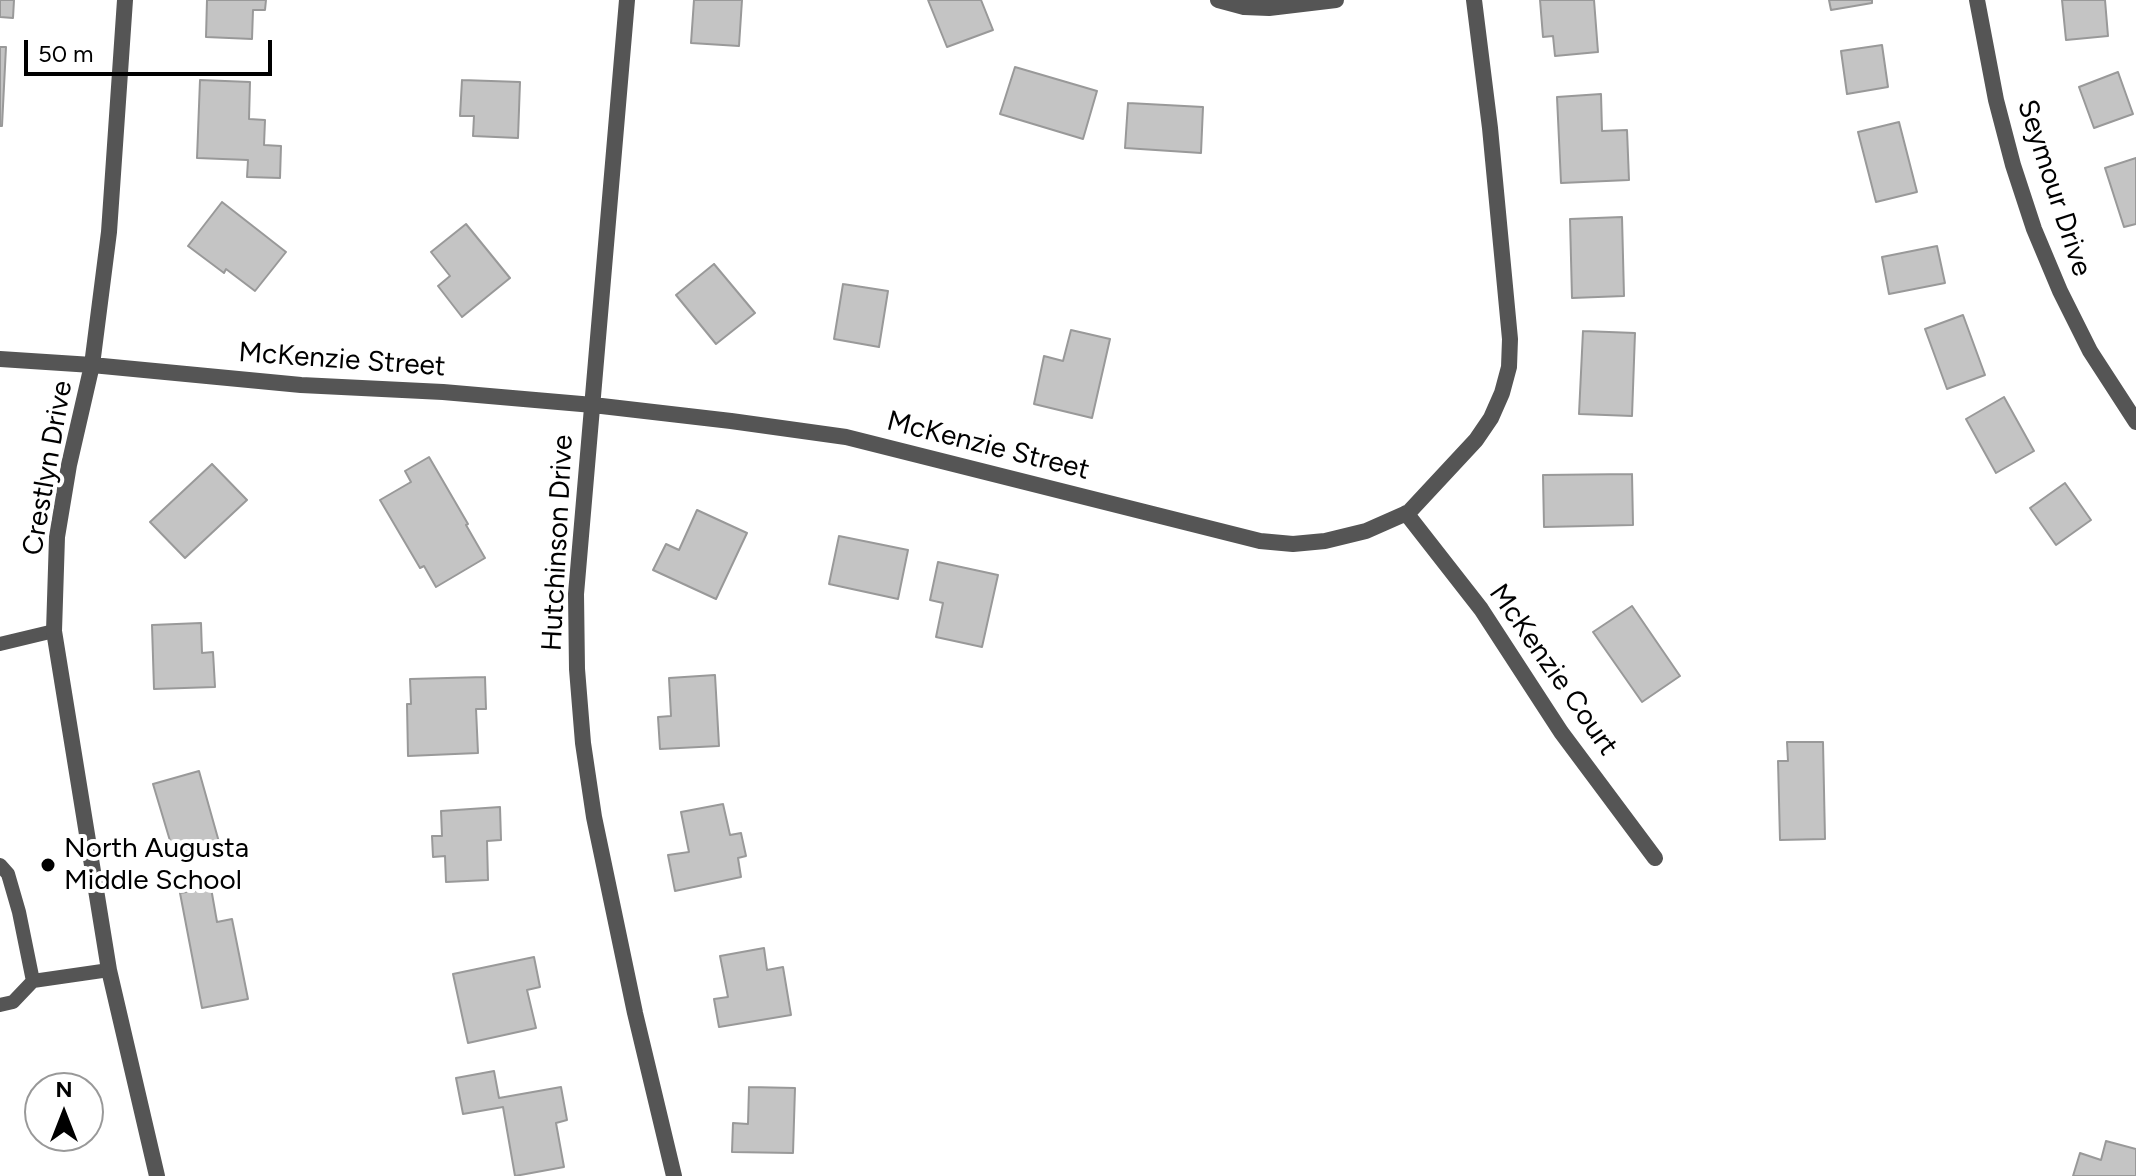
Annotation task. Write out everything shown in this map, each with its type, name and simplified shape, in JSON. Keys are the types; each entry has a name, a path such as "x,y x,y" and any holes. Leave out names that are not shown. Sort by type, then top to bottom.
{"street":[{"name":"Crestlyn Drive","path":"125,0 109,232 92,365 69,465 57,537 54,631 109,970 157,1176"},
{"name":"Hutchinson Drive","path":"627,0 576,594 577,669 583,743 594,817 631,998 674,1176"},
{"path":"1218,0 1244,7 1269,8 1336,0"},
{"name":"McKenzie Street","path":"0,359 301,385 443,392 593,405 846,437 1260,541 1293,544 1325,541 1366,531 1406,513 1476,440 1497,406 1509,367 1510,339 1490,128 1474,0"},
{"name":"Seymour Drive","path":"1977,0 1996,100 2034,229 2090,351 2136,422"},
{"name":"McKenzie Court","path":"1406,513 1481,609 1561,732 1655,858"}],"lane":[{"path":"0,644 54,631"},
{"path":"0,865 8,874 19,912 33,981"},
{"path":"0,1005 13,1002 33,981 109,970"}],"building":[{"path":"0,0 14,0 13,18 0,17"},
{"path":"207,0 266,0 265,10 253,10 252,39 206,37"},
{"path":"694,0 742,0 739,46 691,43"},
{"path":"928,0 981,0 993,30 947,47"},
{"path":"1540,0 1594,0 1598,52 1555,56 1553,36 1543,37"},
{"path":"1829,0 1872,0 1872,3 1831,10"},
{"path":"2062,0 2105,0 2108,36 2066,40"},
{"path":"1882,45 1888,87 1847,94 1841,51"},
{"path":"0,47 6,47 2,126 0,126"},
{"path":"1015,67 1097,91 1083,139 1000,114"},
{"path":"2118,72 2133,114 2094,128 2079,87"},
{"path":"200,80 250,82 249,119 265,120 264,145 281,146 280,178 247,177 248,160 197,158"},
{"path":"462,80 520,82 518,138 473,136 474,116 460,116"},
{"path":"1601,94 1602,131 1627,130 1629,180 1561,183 1557,97"},
{"path":"1128,103 1203,107 1201,153 1125,148"},
{"path":"1899,122 1917,192 1876,202 1858,132"},
{"path":"2136,158 2136,224 2124,227 2105,168"},
{"path":"222,202 286,252 255,291 188,246"},
{"path":"1622,217 1624,296 1572,298 1570,219"},
{"path":"466,224 510,278 462,317 438,286 450,276 431,252"},
{"path":"1937,246 1945,283 1889,294 1882,257"},
{"path":"714,264 755,313 716,344 676,295"},
{"path":"843,284 888,291 879,347 834,339"},
{"path":"1963,315 1985,375 1947,389 1925,329"},
{"path":"1071,330 1110,339 1092,418 1034,404 1044,356 1063,361"},
{"path":"1583,331 1635,333 1632,416 1579,414"},
{"path":"2004,397 2034,451 1996,473 1966,419"},
{"path":"429,457 485,558 436,587 424,566 420,568 380,500 411,482 405,471"},
{"path":"212,464 247,500 185,558 150,522"},
{"path":"1632,474 1633,525 1544,527 1543,475"},
{"path":"2065,483 2091,520 2056,545 2030,508"},
{"path":"697,510 747,533 716,599 653,570 666,544 679,550"},
{"path":"839,536 908,550 898,599 829,584"},
{"path":"938,562 998,575 982,647 936,637 943,603 930,600"},
{"path":"1632,606 1680,676 1642,702 1593,632"},
{"path":"201,623 202,653 213,652 215,687 154,689 152,625"},
{"path":"715,675 719,746 660,749 658,717 671,716 669,678"},
{"path":"485,677 486,709 476,709 478,753 408,756 410,679"},
{"path":"1787,742 1823,742 1825,839 1780,840 1778,761 1788,761"},
{"path":"199,771 219,842 174,854 153,784"},
{"path":"723,804 730,835 741,833 746,856 738,858 741,877 675,891 668,855 689,852 681,812"},
{"path":"500,807 501,840 487,841 488,880 446,882 445,856 433,857 432,836 442,836 441,811"},
{"path":"211,888 217,922 232,919 248,999 202,1008 180,893"},
{"path":"764,948 767,970 783,967 791,1015 719,1027 714,999 728,997 720,956"},
{"path":"534,957 540,987 527,990 536,1028 468,1043 453,974"},
{"path":"494,1071 499,1098 561,1087 567,1120 556,1123 564,1167 515,1176 503,1107 463,1114 456,1078"},
{"path":"749,1087 795,1088 793,1153 732,1152 733,1123 748,1124"},
{"path":"2106,1141 2136,1149 2136,1176 2073,1176 2080,1153 2101,1160"}],"place":[{"name":"North Augusta Middle School","path":"48,865"}]}
